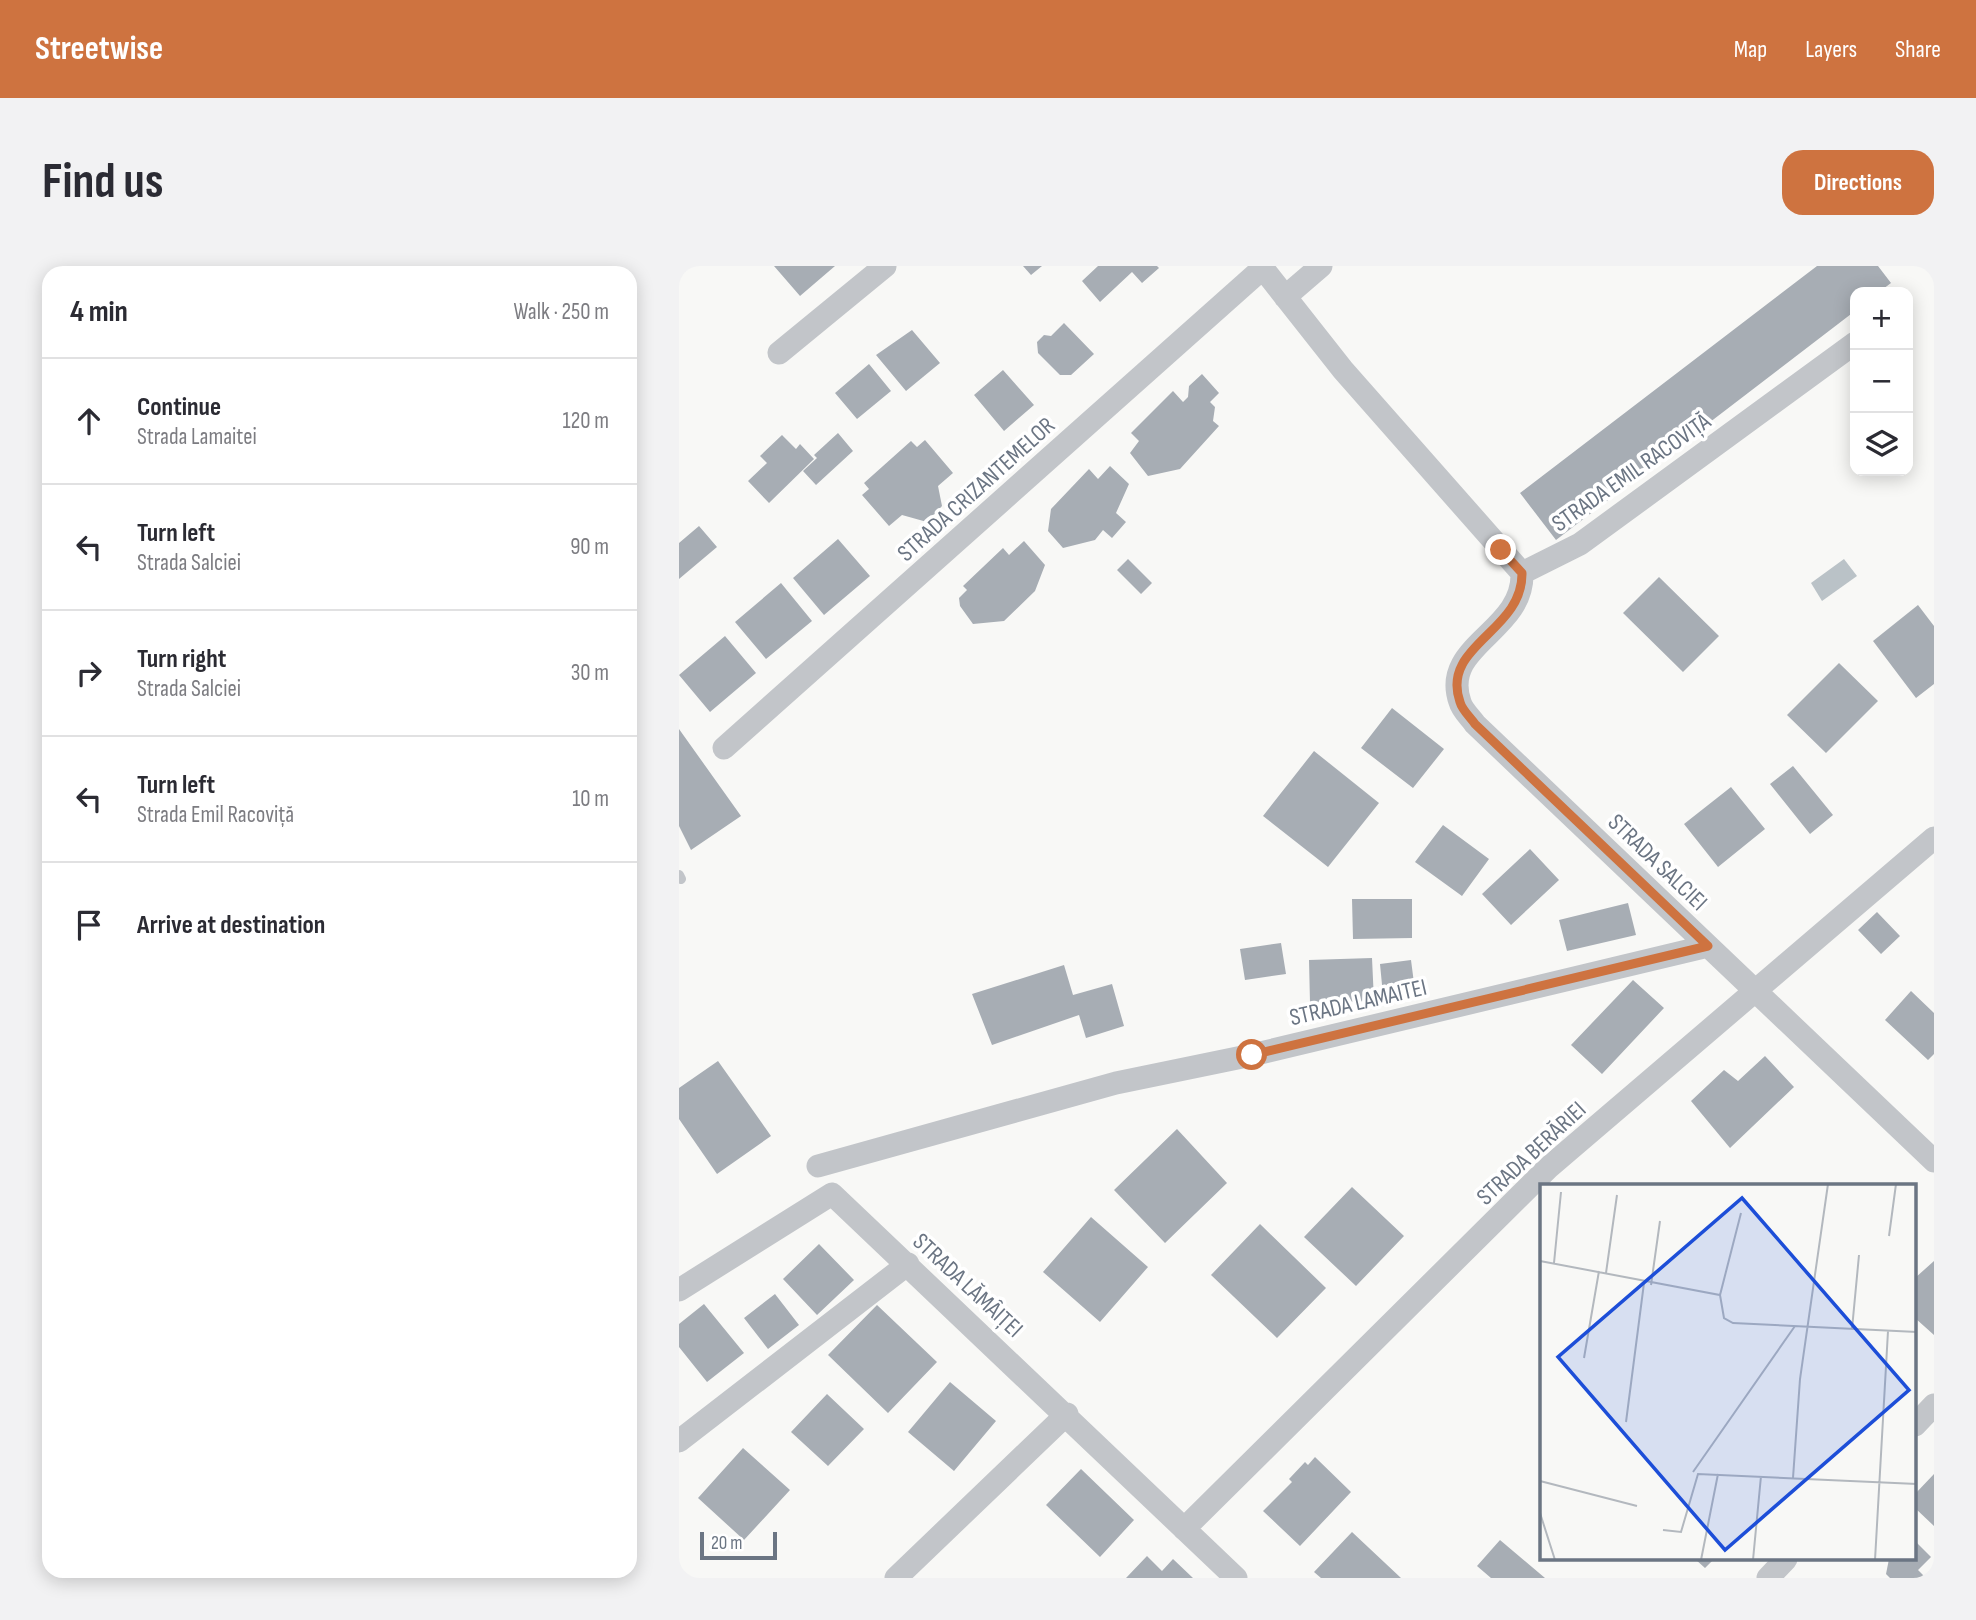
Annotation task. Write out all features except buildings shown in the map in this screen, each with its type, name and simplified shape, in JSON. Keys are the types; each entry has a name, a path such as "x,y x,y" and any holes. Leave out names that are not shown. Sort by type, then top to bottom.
{"street":[{"path":"779,353 885,266"},
{"path":"1285,298 1321,266"},
{"path":"1262,267 1343,370 1522,573"},
{"name":"STRADA CRIZANTEMELOR","path":"725,748 1262,267"},
{"name":"STRADA EMIL RACOVIȚĂ","path":"1522,573 1580,544 1850,347"},
{"name":"STRADA SALCIEI","path":"1522,573 1520,598 1512,611 1467,656 1458,675 1460,702 1475,724 1757,992 1929,1147"},
{"name":"STRADA BERĂRIEI","path":"1184,1529 1548,1168 1934,838"},
{"name":"STRADA LAMAITEI","path":"818,1166 1116,1083 1252,1055 1708,946"},
{"name":"STRADA LĂMÂIȚEI","path":"679,1290 832,1194 1067,1414 1236,1578"},
{"path":"679,1441 908,1264"},
{"path":"1917,1423 1934,1405"},
{"path":"896,1578 1067,1414"},
{"path":"1767,1578 1785,1560"}],"shaded area":[{"path":"1844,559 1857,576 1822,601 1811,583"}],"route":[{"path":"1252,1055 1708,946 1475,724 1460,702 1458,675 1467,656 1503,622 1520,598 1522,573 1501,550"}]}
